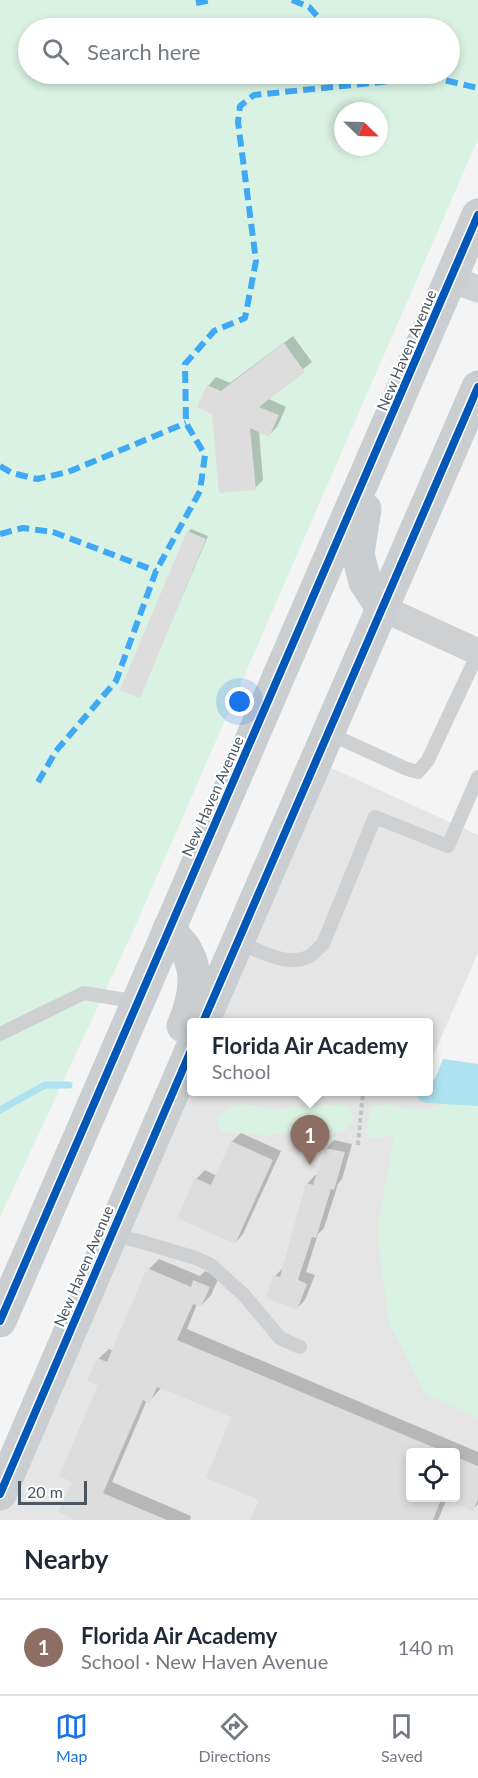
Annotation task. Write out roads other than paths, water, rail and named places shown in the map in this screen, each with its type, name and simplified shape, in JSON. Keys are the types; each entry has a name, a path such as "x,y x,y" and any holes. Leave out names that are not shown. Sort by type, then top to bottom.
{"main road":[{"name":"New Haven Avenue","path":"0,1321 371,465 464,284 478,215"},
{"path":"205,1018 478,387"},
{"path":"371,465 358,554 365,582 382,608"},
{"path":"94,1275 111,1190 194,996 194,978 187,952 168,930"},
{"name":"New Haven Avenue","path":"0,1494 187,1060"}],"street":[{"path":"382,608 478,652"}],"lane":[{"path":"328,733 418,772 428,760 478,652"},
{"path":"238,942 275,957 295,961 310,956 323,944 375,817 448,846 478,777"},
{"path":"0,1034 84,993 138,1002"},
{"path":"111,1235 196,1258 211,1265 244,1294 280,1338 300,1347"}],"water":[{"path":"443,1059 478,1064 478,1084 434,1081"}],"waterway":[{"path":"0,1110 45,1085 69,1085"},
{"path":"433,1091 478,1094"}],"place":[{"name":"Florida Air Academy","path":"310,1165"}]}
